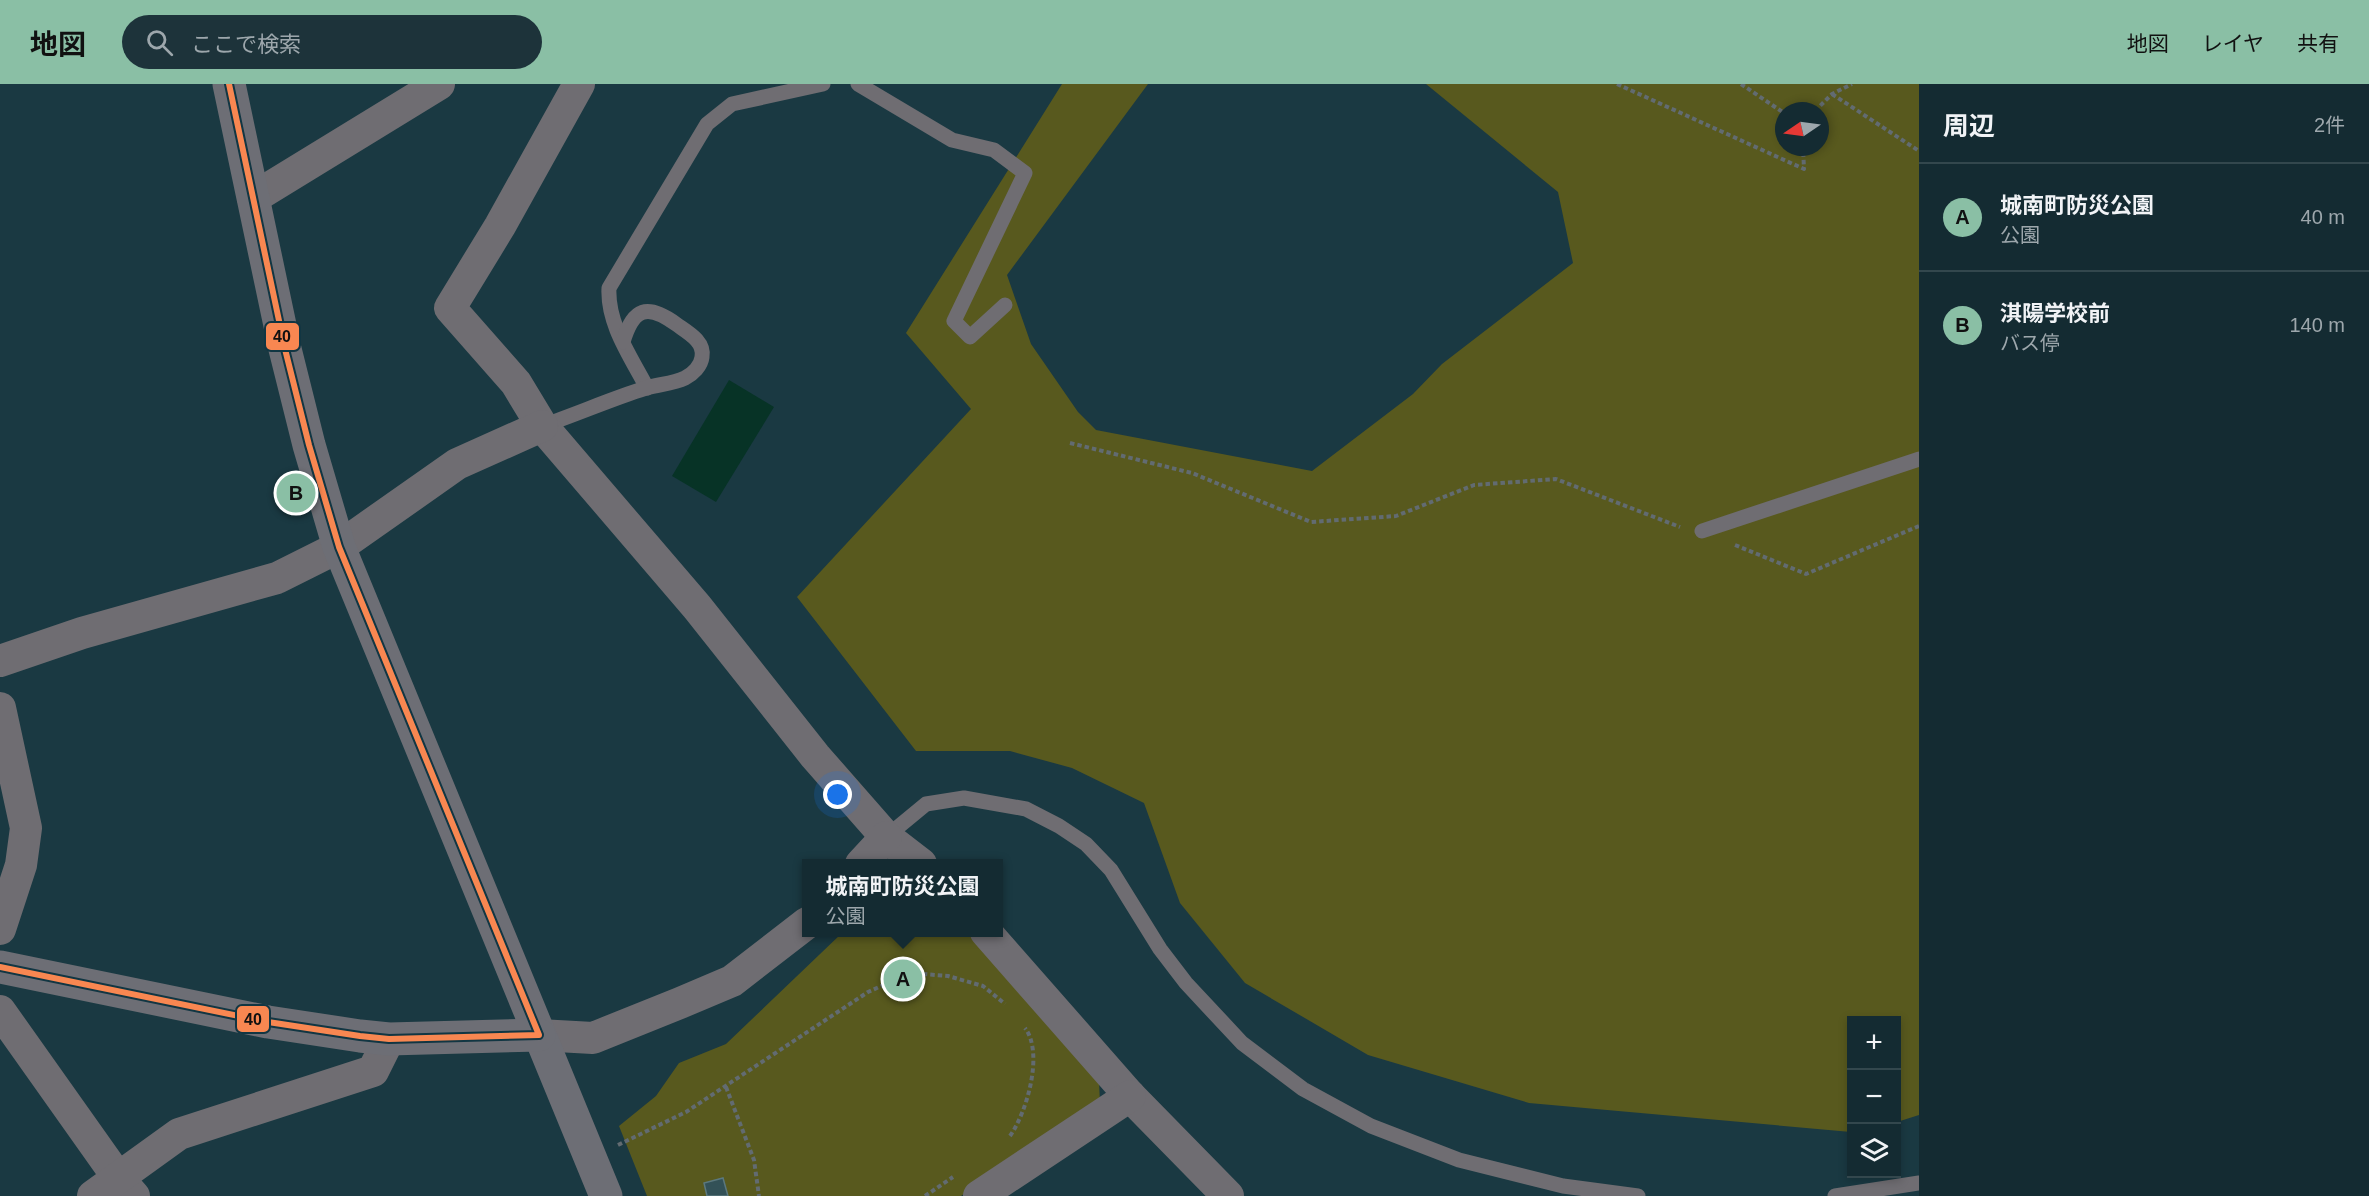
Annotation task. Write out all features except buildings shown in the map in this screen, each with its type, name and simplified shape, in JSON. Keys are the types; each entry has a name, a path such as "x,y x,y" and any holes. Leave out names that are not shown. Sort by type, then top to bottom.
{"street":[{"path":"229,84 285,349 309,445 339,547 606,1196"},
{"path":"253,198 439,84"},
{"path":"579,84 500,226 450,308 516,383 542,426 697,607 816,756 886,837 915,859"},
{"path":"0,661 82,633 277,578 339,547 457,464 542,426"},
{"path":"0,708 26,828 21,865 0,929"},
{"path":"866,859 886,837"},
{"path":"0,967 268,1022 389,1039 539,1035 593,1038 732,981 802,927"},
{"path":"990,937 1130,1096 1228,1196"},
{"path":"0,1011 126,1187"},
{"path":"93,1196 126,1187 179,1134 373,1071 389,1039"},
{"path":"979,1196 1130,1096"}],"lane":[{"path":"647,388 611,317 608,302 609,288 707,124 732,104 823,84"},
{"path":"858,84 952,140 994,150 1025,173 954,321 970,337 1005,305"},
{"path":"542,426 647,388 674,382 695,371 702,359 702,349 696,339 656,311 644,311 635,318 628,326 623,342"},
{"path":"1702,531 1919,459"},
{"path":"886,837 926,804 964,798 1026,808 1086,844 1111,870 1160,949 1186,983 1242,1043 1303,1089 1371,1125 1458,1160 1563,1186 1638,1196"},
{"path":"1835,1196 1919,1184"}],"path":[{"path":"1617,84 1775,156"},
{"path":"1741,84 1775,107"},
{"path":"1824,102 1832,94 1852,84"},
{"path":"1832,94 1919,151"},
{"path":"1775,156 1804,169 1803,156"},
{"path":"1070,443 1192,473 1311,522 1396,516 1474,485 1556,479 1687,529 1702,531 1806,574 1919,526"},
{"path":"590,1158 686,1112 868,992 910,973 948,976 983,986 1012,1010"},
{"path":"1009,1137 1020,1122 1032,1080 1032,1036 1018,1018"},
{"path":"726,1087 754,1160 759,1196"},
{"path":"925,1196 962,1170"}],"shaded area":[{"path":"1062,84 1148,84 1007,275 1031,344 1078,412 1096,430 1312,471 1413,394 1442,364 1573,263 1558,192 1426,84 1919,84 1919,1115 1901,1121 1901,1016 1847,1016 1847,1132 1529,1103 1368,1055 1245,983 1180,903 1144,803 1072,768 1010,751 916,751 797,597 971,409 906,333"},
{"path":"729,380 774,407 716,502 672,476"},
{"path":"838,937 974,937 1099,1080 1100,1104 961,1196 647,1196 619,1126 656,1096 679,1063 726,1044"}],"transit line":[{"name":"40","path":"0,967 268,1022 360,1036 389,1039 539,1035 339,547 309,445 285,349 229,84"}],"place":[{"name":"淇陽学校前","path":"296,493"},
{"name":"城南町防災公園","path":"903,979"}]}
